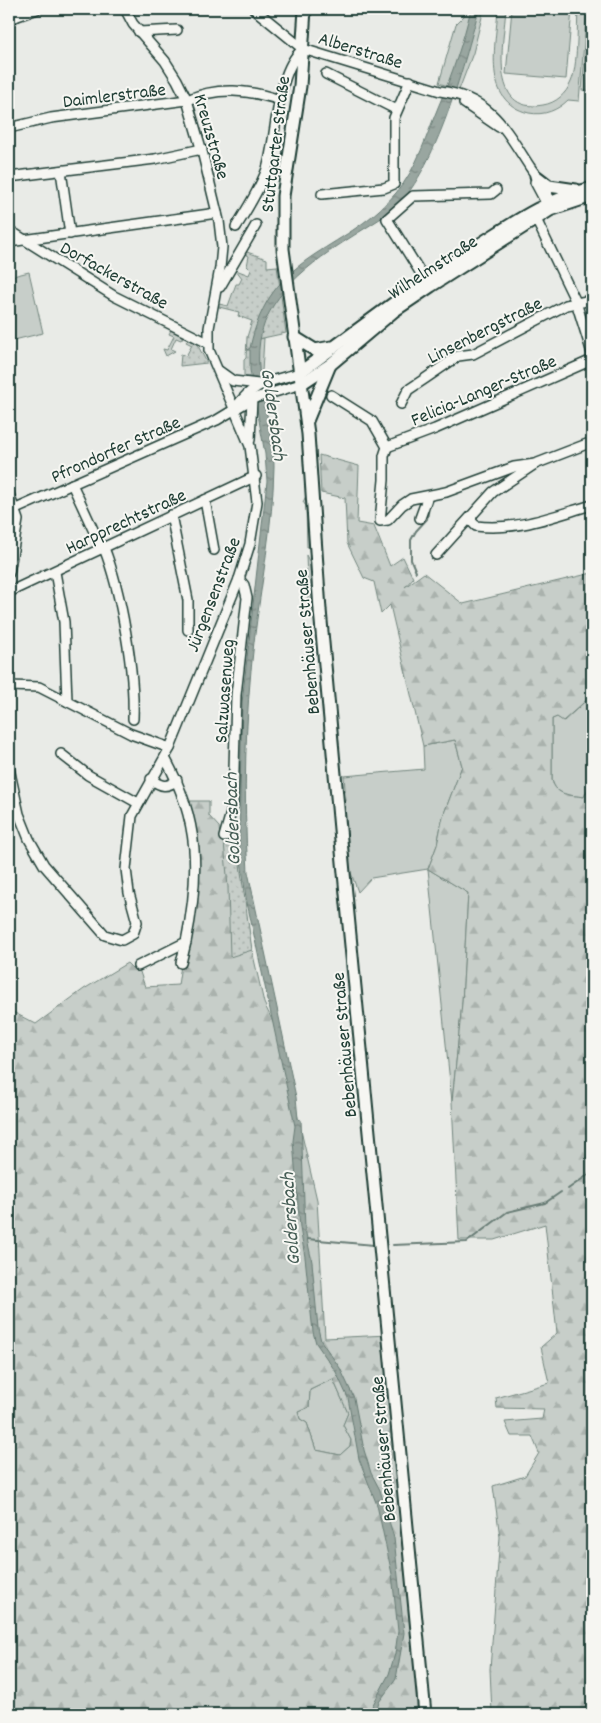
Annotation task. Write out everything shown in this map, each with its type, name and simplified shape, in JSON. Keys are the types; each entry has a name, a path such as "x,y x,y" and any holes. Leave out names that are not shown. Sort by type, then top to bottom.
{"main road":[{"name":"Stuttgarter Straße","path":"300,379 286,285 282,213 287,165 299,95 304,9"},
{"path":"533,172 549,186 580,191"},
{"name":"Wilhelmstraße","path":"300,379 335,346 425,280 550,206 580,191 592,188"},
{"name":"Wilhelmstraße","path":"550,206 592,196"},
{"name":"Wilhelmstraße","path":"300,379 331,364 414,298 534,216"},
{"path":"294,337 315,350 335,346"},
{"path":"307,421 331,364"},
{"name":"Bebenhäuser Straße","path":"300,379 307,421 320,601 344,873 425,1714"}],"street":[{"path":"9,9 13,17 37,9"},
{"name":"Kreuzstraße","path":"125,9 139,32 168,66 187,100 202,149 217,214 222,247 208,343 215,367 233,410"},
{"name":"Alberstraße","path":"254,9 303,49 454,95 470,105 512,138 533,172 550,206"},
{"path":"139,32 177,30"},
{"path":"236,228 267,169 280,100 291,63 303,49"},
{"path":"326,74 396,109"},
{"path":"322,194 390,187 396,180 393,127 396,109 410,81"},
{"name":"Daimlerstraße","path":"9,128 51,118 187,100 202,94 227,90 257,92 280,100"},
{"path":"9,177 155,159 202,149"},
{"path":"61,171 70,234"},
{"path":"425,280 387,219 413,196 491,194 496,190"},
{"path":"9,242 217,214"},
{"path":"534,216 576,302 592,353"},
{"name":"Kreuzstraße","path":"216,291 222,285 256,225"},
{"name":"Dorfackerstraße","path":"9,230 114,296 208,343"},
{"name":"Linsenbergstraße","path":"401,404 408,390 458,356 473,354 566,305 592,300"},
{"name":"Felicia-Langer-Straße","path":"386,447 435,429 592,360"},
{"path":"215,367 249,392"},
{"name":"Pfrondorfer Straße","path":"12,511 217,420 233,410 249,392 264,384 300,379"},
{"name":"Pfrondorfer Straße","path":"249,392 267,393 300,379"},
{"name":"Jürgensenstraße","path":"9,768 19,814 29,839 44,865 105,935 122,940 133,934 137,922 128,887 126,860 130,826 138,804 170,748 239,579 255,521 257,502 256,476 250,446 249,392"},
{"path":"331,395 372,421 386,447 380,521 388,520 402,505 411,499 428,496 514,468 535,464 592,442"},
{"path":"233,410 250,417"},
{"name":"Jürgensenstraße","path":"233,410 250,446"},
{"path":"436,555 493,492 535,464"},
{"name":"Harpprechtstraße","path":"9,592 256,476"},
{"path":"72,484 103,548 113,576 134,694 133,719"},
{"path":"9,494 12,511 18,523 9,573"},
{"path":"420,518 428,496"},
{"path":"205,500 214,550"},
{"path":"472,516 471,521 476,526 508,527 535,523 592,505"},
{"path":"171,515 188,600 188,630"},
{"path":"55,572 64,622 66,700"},
{"name":"Salzwasenweg","path":"224,837 232,806 236,695 247,598 244,585 239,579"},
{"path":"9,686 39,687 131,734 170,748"},
{"path":"61,754 88,775 138,804"},
{"path":"164,758 177,780 186,804 195,856 182,963"},
{"path":"151,779 162,786 170,786 177,780"},
{"path":"138,966 186,942"}],"green space":[{"path":"466,9 484,9 473,53 459,90 439,83 456,24 464,16"},
{"path":"498,9 506,9 502,55 506,87 513,98 525,105 543,105 560,97 571,82 576,57 578,9 587,9 579,101 568,100 560,107 535,114 514,107 504,97 498,85 495,70 494,55"},
{"path":"512,9 572,9 566,79 506,74"},
{"path":"589,9 592,9 588,91 582,90"},
{"path":"244,251 267,259 267,267 277,266 286,333 254,340 254,377 244,377 247,337 252,321 238,316 239,312 219,307 219,304 228,306 236,284 239,284 242,278 236,270 249,275 251,270 247,266 249,256 243,253"},
{"path":"29,272 43,333 10,341 9,277"},
{"path":"171,330 183,337 181,340 176,338 171,349 175,351 166,356 163,349 167,350 174,336 169,334"},
{"path":"264,338 262,372 254,377 254,340"},
{"path":"188,339 197,344 207,363 180,366 181,354 186,356 192,345 186,342"},
{"path":"319,455 359,466 357,523 374,526 390,566 403,557 413,578 405,587 424,573 463,604 592,573 592,695 563,721 557,717 552,719 552,780 560,792 584,797 592,781 592,1714 492,1714 490,1669 500,1537 493,1486 525,1476 539,1453 532,1436 511,1436 505,1422 542,1419 544,1409 497,1408 496,1398 549,1383 541,1347 557,1333 545,1224 494,1240 459,1240 452,1102 462,1003 468,893 428,869 437,845 443,816 462,766 455,740 423,746 390,605 381,614 374,582 364,578 347,543 345,498 321,493"},
{"path":"306,496 310,546 307,547 306,506 303,502"},
{"path":"306,555 311,565 315,609 308,607"},
{"path":"592,695 592,781 584,797 565,794 557,789 552,780 552,719 557,717 564,721"},
{"path":"455,740 462,766 443,816 437,845 428,869 371,878 358,892 350,870 343,804 346,801 344,776 424,769 423,746"},
{"path":"185,801 209,801 209,816 219,827 220,837 233,825 235,829 251,946 264,1003 279,1035 317,1200 325,1338 388,1335 422,1714 9,1714 9,1010 36,1024 84,989 127,963 132,968 138,966 145,987 178,985 194,878","holes":["333,1379 348,1413 343,1425 351,1440 350,1446 340,1455 316,1450 307,1423 300,1419 298,1412 309,1407 310,1390"]},
{"path":"235,829 252,950 230,957 228,887 224,842"},
{"path":"428,869 468,893 462,1003 452,1102"},
{"path":"333,1379 348,1413 343,1425 351,1440 350,1446 340,1455 316,1450 307,1423 300,1419 298,1412 309,1407 310,1390"}],"water":[{"path":"471,9 479,9 456,89 445,120 418,177 403,200 386,215 322,257 291,283 269,313 262,332 259,351 259,369 273,446 274,466 269,532 254,642 247,728 245,786 248,872 296,1097 298,1119 301,1120 305,1229 312,1262 318,1328 321,1341 340,1368 354,1398 364,1450 371,1473 380,1490 394,1538 404,1633 396,1679 379,1702 376,1714 368,1714 389,1674 395,1654 398,1631 392,1574 377,1505 359,1459 348,1398 336,1372 316,1343 313,1332 300,1228 293,1141 295,1126 246,898 239,845 242,703 267,481 265,454 250,370 250,350 247,350 250,348 260,316 274,292 290,273 375,214 404,183 421,151 448,82 461,46"}],"waterway":[{"path":"416,572 411,560 411,540 427,519 430,501"},
{"path":"568,1189 592,1172"},
{"path":"393,1245 467,1242 507,1212 545,1203 561,1192"},
{"name":"Goldersbach","path":"307,1239 374,1245"}]}
